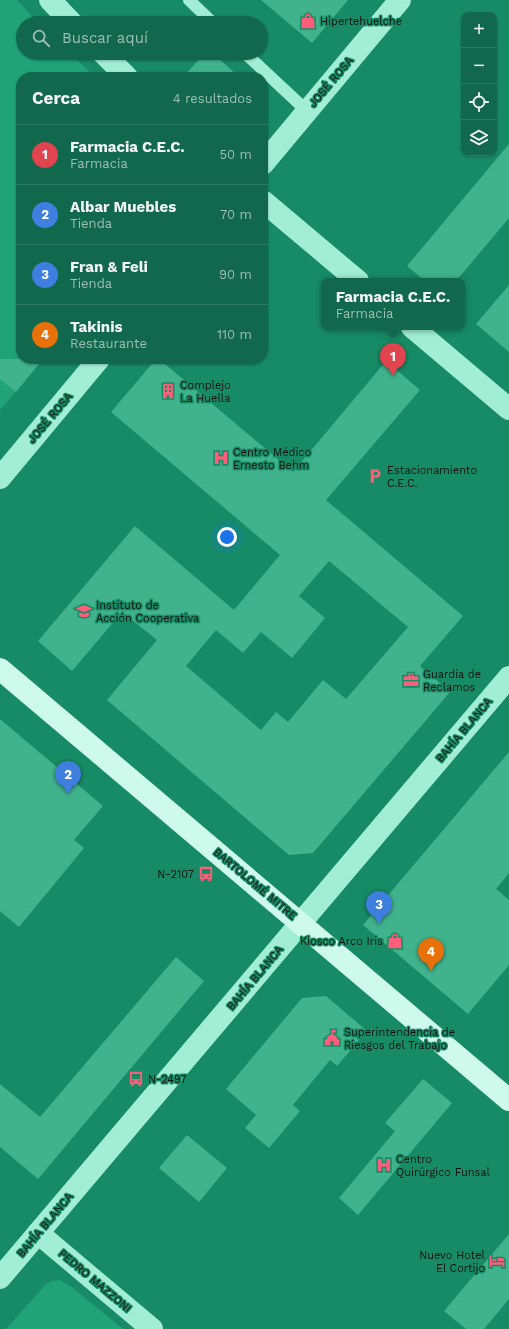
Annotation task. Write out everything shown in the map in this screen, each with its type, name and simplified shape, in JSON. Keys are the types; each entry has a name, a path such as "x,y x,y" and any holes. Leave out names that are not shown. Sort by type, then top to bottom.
{"main road":[{"name":"BARTOLOMÉ MITRE","path":"0,669 509,1100"}],"street":[{"path":"50,0 65,16"},
{"name":"JOSÉ ROSA","path":"268,158 400,0"},
{"path":"110,60 123,72"},
{"path":"268,205 354,278"},
{"path":"416,330 509,409"},
{"name":"JOSÉ ROSA","path":"0,478 96,364"},
{"name":"BAHÍA BLANCA","path":"2,1273 38,1233 509,677"},
{"name":"PEDRO MAZZONI","path":"38,1233 152,1329"}],"lane":[{"path":"189,0 206,16"},
{"path":"252,60 265,72"},
{"path":"268,75 307,111"}],"green space":[{"path":"0,0 17,0 32,16 16,16 16,60 77,60 90,72 16,72 16,364 39,364 0,410"},
{"path":"60,1280 73,1288 123,1329 6,1329 46,1284 52,1281"}],"building":[{"name":"Hipertehuelche","path":"261,0 348,0 312,43"},
{"path":"199,60 221,60 234,72 188,72"},
{"path":"509,144 509,218 459,278 421,278 407,266"},
{"path":"509,285 509,352 476,324"},
{"path":"0,359 16,359 16,364 39,364 16,392 0,379"},
{"path":"386,361 420,390 326,500 463,616 420,666 450,692 313,853 289,855 107,700 157,640 122,612 72,671 38,641 135,526 234,610 280,555 111,412 152,364 165,364 293,472","holes":["329,561 408,627 346,699 323,680 288,722 276,712 261,730 186,666 216,630 243,653 261,632 292,658 325,618 299,596"]},
{"path":"0,719 103,806 74,840 84,848 19,927 0,911"},
{"path":"509,752 509,873 496,889 509,900 509,965 468,1014 363,925"},
{"path":"176,957 204,981 38,1179 0,1147 0,1084 40,1117"},
{"path":"326,996 367,1031 337,1066 330,1060 293,1105 300,1111 269,1148 245,1128 256,1115 226,1089 302,998"},
{"name":"Centro Quirúrgico Funsal","path":"423,1079 452,1103 358,1215 339,1198 395,1131 385,1123"},
{"path":"187,1135 227,1168 199,1202 159,1168"},
{"name":"Nuevo Hotel El Cortijo","path":"509,1234 509,1299 484,1329 466,1329 444,1311"}],"place":[{"name":"Hipertehuelche","path":"308,21"},
{"name":"Farmacia C.E.C.","path":"393,376"},
{"name":"Complejo La Huella","path":"168,391"},
{"name":"Centro Médico Ernesto Behm","path":"221,458"},
{"name":"Estacionamiento C.E.C.","path":"375,476"},
{"name":"Instituto de Acción Cooperativa","path":"84,611"},
{"name":"Guardia de Reclamos","path":"411,680"},
{"name":"Albar Muebles","path":"68,794"},
{"name":"N-2107","path":"206,874"},
{"name":"Fran & Feli","path":"379,924"},
{"name":"Kiosco Arco Iris","path":"395,941"},
{"name":"Takinis","path":"431,971"},
{"name":"Superintendencia de Riesgos del Trabajo","path":"332,1038"},
{"name":"N-2497","path":"136,1079"},
{"name":"Centro Quirúrgico Funsal","path":"384,1165"},
{"name":"Nuevo Hotel El Cortijo","path":"497,1261"}]}
